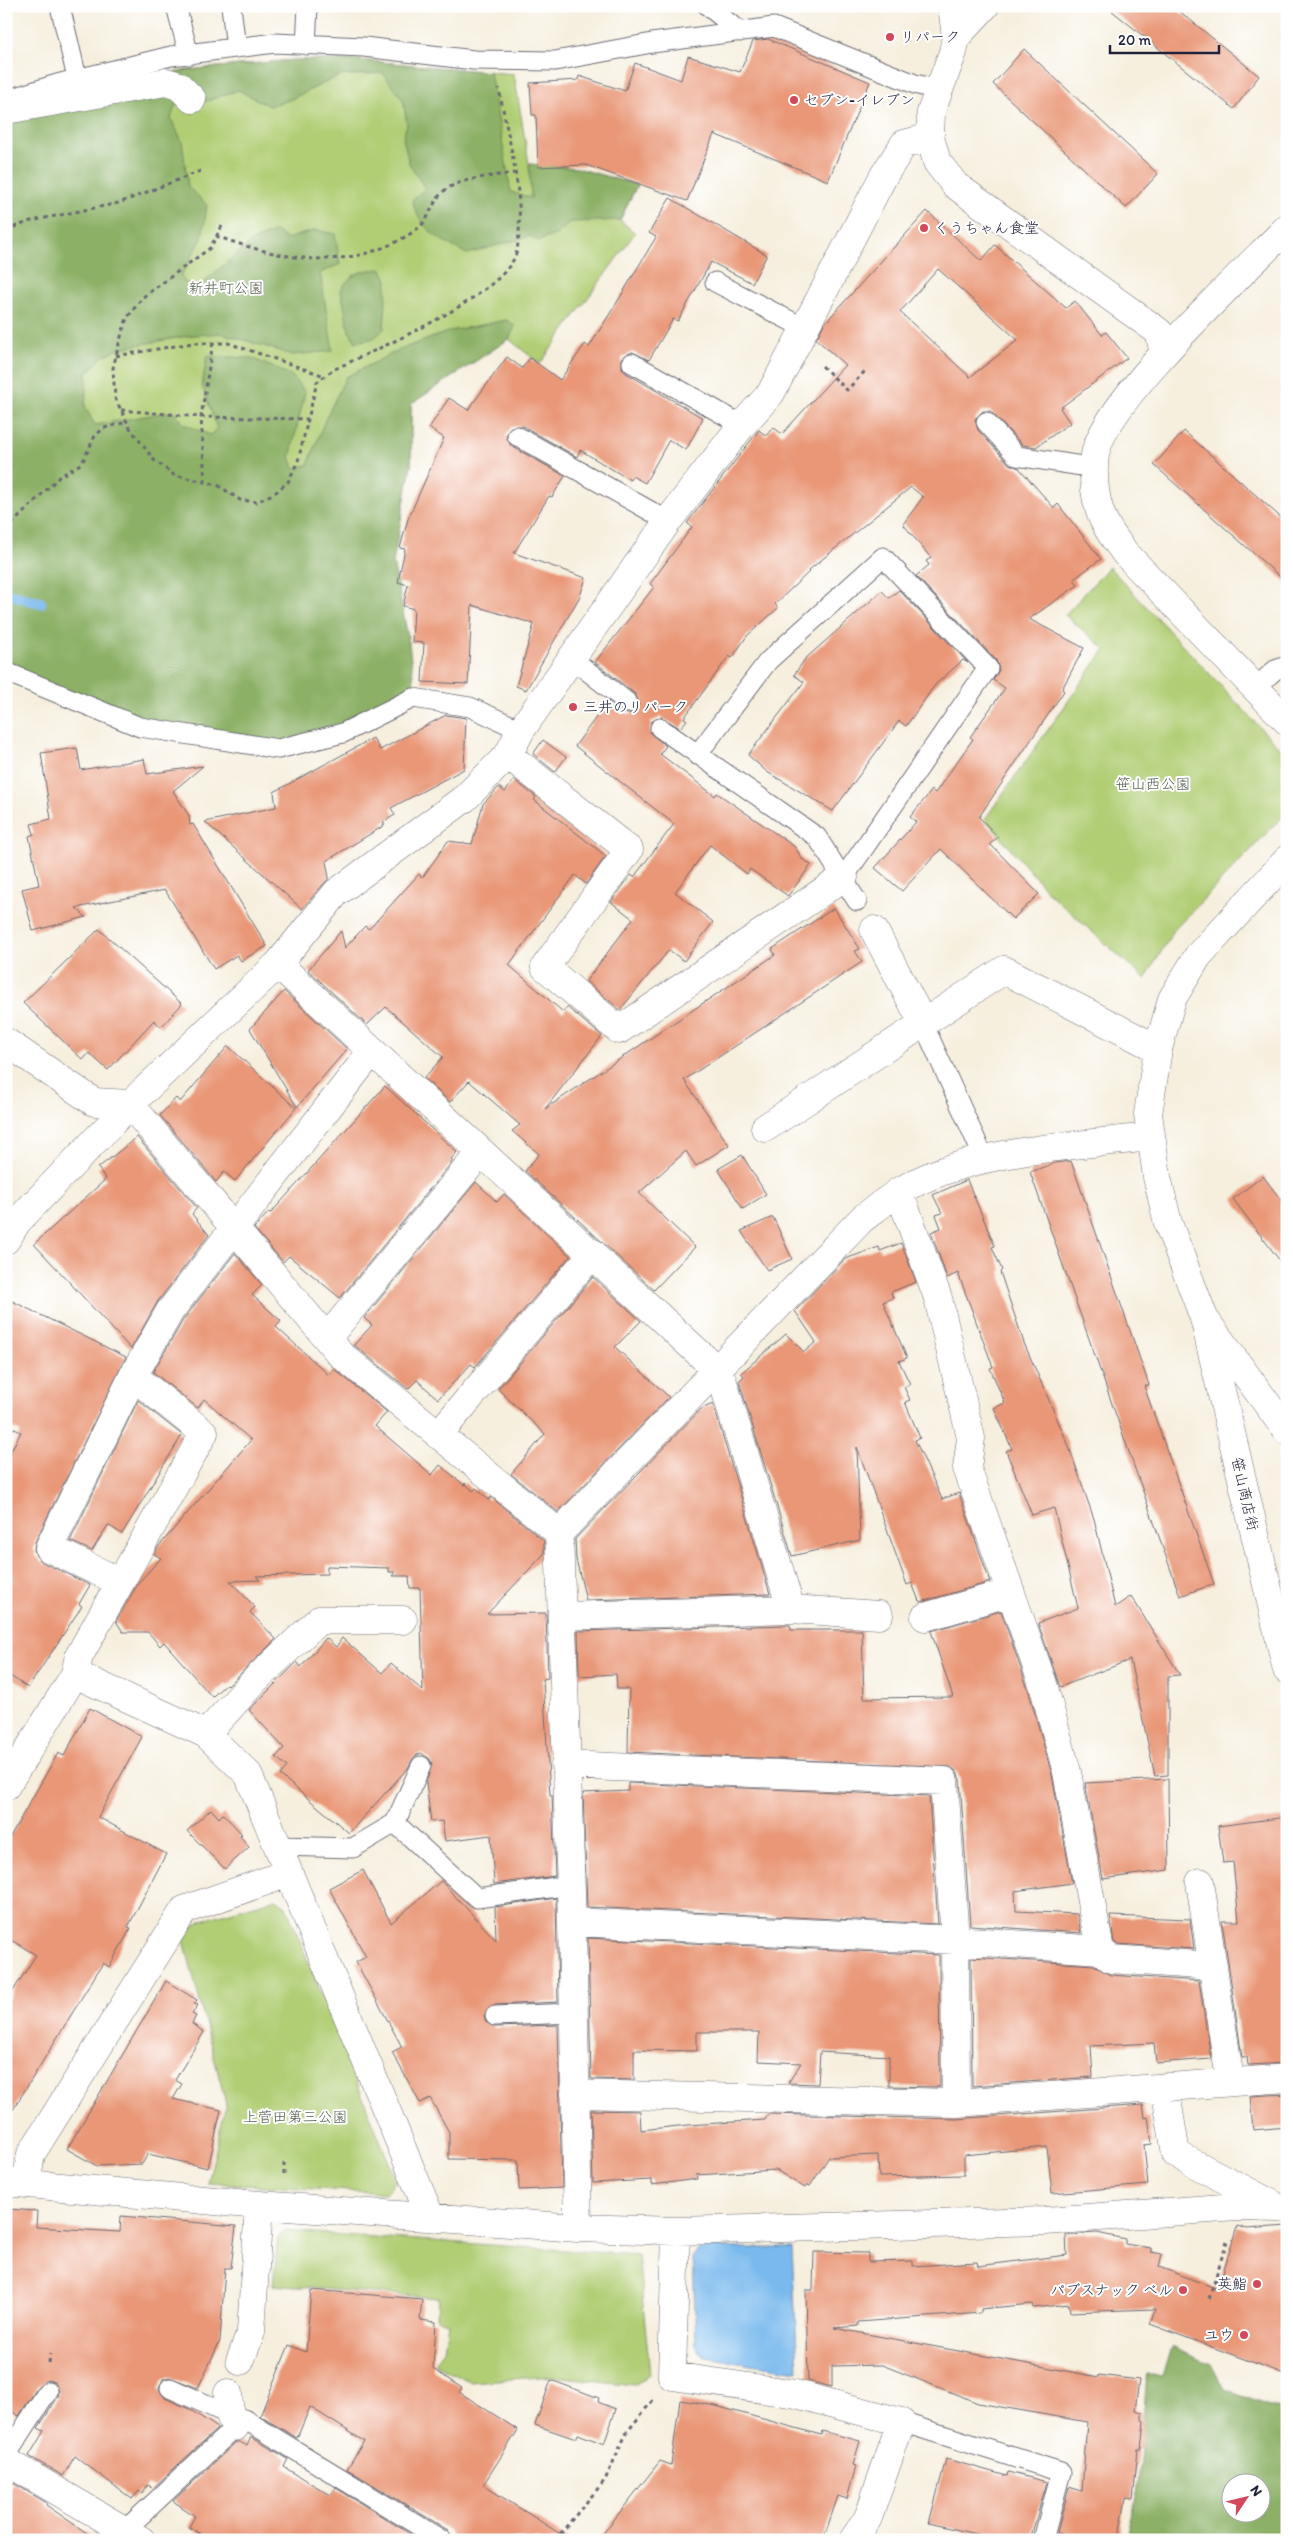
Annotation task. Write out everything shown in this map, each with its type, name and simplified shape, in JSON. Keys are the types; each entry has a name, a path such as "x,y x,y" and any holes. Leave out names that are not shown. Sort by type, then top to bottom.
{"street":[{"path":"952,6 956,37"},
{"path":"985,6 956,37 931,112 930,137 937,162 955,185 1159,332 1164,353"},
{"path":"6,110 166,82 179,86 192,99"},
{"path":"10,1225 130,1104 278,964 336,893 465,798 508,755 521,730 668,522 742,425 771,393 889,167 904,144 930,137"},
{"path":"1287,228 1164,353 1107,425 1095,454 1095,488 1105,524 1125,553 1287,721"},
{"path":"508,755 629,850 545,967 619,1030 844,877"},
{"path":"1287,860 1198,956 1172,999 1158,1049 1148,1114 1150,1137 1168,1223 1204,1318 1287,1431"},
{"path":"874,930 923,1023"},
{"path":"278,964 716,1369 723,1382 791,1609"},
{"path":"764,1128 1004,970 1158,1049"},
{"path":"6,1042 94,1102 130,1104 340,1354 559,1533"},
{"path":"120,1582 49,1548 133,1376 170,1311 372,1051"},
{"path":"578,2228 571,1885 565,1765 564,1616 559,1533 862,1220 899,1191 945,1171 984,1158 1150,1137"},
{"path":"327,1338 481,1152"},
{"path":"899,1191 938,1298 971,1438 967,1468 1043,1684 1067,1772 1100,1950"},
{"path":"438,1435 593,1254"},
{"name":"笹山商店街","path":"1204,1318 1287,1670"},
{"path":"6,1786 75,1674 79,1656 204,1433 133,1376"},
{"path":"925,1617 1011,1592"},
{"path":"564,1616 791,1609 879,1615"},
{"path":"206,1734 257,1678 319,1620 403,1620"},
{"path":"75,1674 206,1734 248,1774 430,2216"},
{"path":"565,1765 944,1781 955,1940 956,2103"},
{"path":"288,1873 184,1910 30,2154 16,2183 259,2205 578,2228 676,2231 1045,2221 1237,2207 1283,2210"},
{"path":"1200,1882 1230,2080"},
{"path":"572,1922 955,1940 1100,1950 1111,1958 1213,1966"},
{"path":"575,2094 956,2103 1165,2087 1230,2080 1287,2078"},
{"path":"1165,2087 1176,2154 1283,2210"},
{"path":"240,2361 251,2332 259,2205"},
{"path":"676,2231 672,2376 796,2394 901,2422 868,2518 853,2540"},
{"path":"6,2461 133,2535"}],"lane":[{"path":"60,6 77,78"},
{"path":"176,6 189,55"},
{"path":"231,6 236,48"},
{"path":"306,45 308,6"},
{"path":"708,6 740,32"},
{"path":"6,100 77,78 171,56 276,44 364,47 494,60 555,61 652,43 774,27 915,84 938,90"},
{"path":"715,282 806,329"},
{"path":"632,363 742,425"},
{"path":"986,422 1017,456 1095,468"},
{"path":"517,436 668,522"},
{"path":"697,755 768,661 883,557 988,668 844,877"},
{"path":"571,658 628,703"},
{"path":"1255,688 1275,670 1287,666"},
{"path":"6,672 140,727 278,749 343,733 413,698 470,707 521,730"},
{"path":"660,728 817,837 844,877 857,901"},
{"path":"923,1023 984,1158"},
{"path":"279,1846 353,1848 395,1823 421,1766"},
{"path":"395,1823 477,1898 571,1885"},
{"path":"495,2016 574,2013"},
{"path":"170,2388 244,2419 442,2540"},
{"path":"6,2456 48,2391"},
{"path":"133,2535 231,2412"},
{"path":"901,2422 1061,2472 1043,2540"}],"path":[{"path":"222,226 210,248 143,297 126,318 113,368 115,398 126,422 154,460 174,475 218,486 240,500 257,502 276,492 288,482 298,461 317,382 333,370 444,315 477,296 504,273 517,252 520,207 494,60"},
{"path":"6,230 31,221 119,203 203,170"},
{"path":"216,236 258,251 326,260 352,258 378,249 413,232 430,215 437,198 454,184 514,173"},
{"path":"116,356 193,343 213,342 228,344 325,376"},
{"path":"205,482 201,417 213,342"},
{"path":"847,390 867,369"},
{"path":"121,410 201,417 308,419"},
{"path":"6,530 59,477 82,464 94,436 104,428 126,422"},
{"path":"1209,2298 1237,2207"},
{"path":"555,2540 605,2480 627,2432 672,2376"}],"green space":[{"name":"新井町公園","path":"294,60 358,60 514,74 529,164 577,168 637,185 620,220 635,233 540,364 509,339 411,404 411,466 393,562 409,643 28,677 65,98 187,70"},
{"name":"新井町公園","path":"294,60 358,60 490,72 511,192 531,198 529,164 577,168 637,185 620,220 570,222 558,234 538,241 530,236 467,254 440,239 420,220 412,200 425,189 409,163 403,138 407,124 403,100 383,73 339,76 289,100 269,106 238,90 207,101 175,105 171,119 182,141 188,187 207,205 202,238 181,276 185,282 197,288 252,241 276,231 286,239 316,230 335,234 340,264 320,273 333,351 293,355 221,333 193,335 121,348 103,356 87,373 85,407 95,425 174,411 184,424 210,435 217,428 202,386 207,356 251,358 291,375 305,392 290,457 294,468 308,465 325,420 346,377 399,350 450,331 507,320 515,326 509,339 411,404 411,466 393,562 409,643 415,692 343,728 277,743 140,723 6,668 6,116 65,98 187,70"},
{"path":"382,269 387,280 384,329 374,338 356,342 349,331 341,290 349,279 358,273"},
{"name":"笹山西公園","path":"1109,567 1287,756 1287,812 1174,930 1145,979 1049,893 985,819 1105,649 1065,615"},
{"name":"上菅田第三公園","path":"276,1899 286,1906 396,2180 387,2193 208,2183 226,2104 184,1940 191,1928 202,1920"},
{"path":"284,2231 638,2255 650,2374 635,2385 553,2376 469,2382 435,2364 444,2350 448,2322 437,2319 438,2298 273,2285 278,2238"},
{"path":"1172,2347 1211,2364 1224,2389 1287,2411 1287,2540 1126,2540 1137,2497 1147,2374 1163,2377"}],"water":[{"path":"700,2248 792,2248 798,2371 705,2357 696,2346 693,2256"}],"building":[{"path":"1106,6 1173,6 1259,76 1234,109"},
{"path":"768,39 870,82 828,181 714,134 687,201 586,165 538,167 536,115 532,115 530,83 578,80 579,76 625,91 635,63 681,80 688,56 740,72 753,41"},
{"path":"1024,49 1158,174 1126,208 993,84"},
{"path":"670,198 767,255 752,283 711,262 678,321 673,319 649,360 632,352 622,358 622,368 626,373 703,418 686,450 669,440 645,483 632,476 630,480 580,450 577,457 523,426 511,427 506,436 511,446 565,476 552,497 549,496 514,553 586,578 580,596 526,690 516,686 534,624 472,605 468,684 422,682 424,643 412,642 414,609 403,606 408,585 398,582 405,549 400,548 408,519 444,438 429,428 449,398 468,410 507,357 522,368 530,358 560,380 585,344 589,347 619,299 656,237 649,233"},
{"path":"927,211 981,261 995,245 1066,308 1075,301 1102,335 1106,332 1127,358 1060,408 1070,423 1036,447 1023,445 990,411 983,411 975,419 978,430 1009,464 1019,468 1054,508 1058,504 1101,559 1074,579 1078,585 1029,619 1084,648 1062,689 1064,691 979,817 998,837 990,844 1039,894 1013,919 941,849 902,891 875,868 916,822 910,817 932,790 935,793 973,739 970,737 1005,688 993,680 999,670 996,660 916,576 929,565 926,561 931,558 903,524 923,497 911,487 809,570 775,604 778,608 747,636 732,658 729,656 684,718 687,720 680,728 661,717 651,722 650,733 666,746 660,754 715,796 717,793 795,847 802,859 811,865 788,896 750,869 747,874 710,845 675,892 713,922 684,961 669,950 620,1010 586,981 633,919 611,902 631,875 634,877 674,824 575,746 608,701 627,714 633,713 639,705 635,694 595,662 654,587 650,584 692,527 687,523 759,430 766,436 773,427 782,434 845,365 816,339 824,324","holes":["938,269 1018,340 970,377 900,312"]},
{"path":"1184,431 1287,523 1287,583 1154,465"},
{"path":"899,590 968,663 963,660 935,685 906,726 899,721 833,811 767,772 748,755 804,682 794,675 805,659 882,591 889,598"},
{"path":"446,715 466,718 464,769 391,808 395,815 383,822 385,825 326,861 329,878 302,909 205,822 276,807 274,792 373,738 380,750"},
{"path":"543,740 566,757 555,772 533,754"},
{"path":"77,748 81,770 144,759 147,774 203,766 173,791 189,816 190,825 193,824 267,946 241,961 237,955 214,969 165,890 76,908 86,917 33,931 22,889 39,885 29,836 34,834 31,824 51,819 41,753"},
{"path":"514,780 536,797 534,800 606,856 586,884 575,875 509,965 563,1012 567,1007 602,1036 545,1109 775,955 772,949 834,908 860,949 855,951 862,962 684,1080 729,1145 696,1166 686,1151 639,1193 695,1247 654,1290 525,1171 539,1154 512,1131 520,1125 469,1081 450,1102 424,1078 443,1057 386,1007 367,1025 308,970 341,931 345,948 365,926 369,929 419,874 422,878 448,841 472,844 483,804 499,787 505,792"},
{"path":"99,929 182,1004 161,1027 154,1020 108,1070 89,1053 83,1060 23,1003"},
{"path":"284,991 347,1049 297,1107 250,1029"},
{"path":"228,1046 296,1108 235,1181 224,1172 216,1182 160,1115 176,1098 180,1102"},
{"path":"385,1086 457,1152 451,1159 453,1161 340,1298 289,1256 283,1262 254,1228 269,1212 271,1213"},
{"path":"137,1137 197,1208 192,1214 209,1235 158,1301 131,1349 34,1244 106,1179 98,1168"},
{"path":"742,1155 766,1194 743,1209 718,1169"},
{"path":"1071,1161 1149,1385 1144,1386 1214,1584 1180,1596 1030,1172 1055,1163"},
{"path":"1263,1176 1287,1208 1287,1270 1233,1199"},
{"path":"967,1180 995,1246 992,1247 1002,1270 1000,1272 1024,1343 1068,1444 1094,1519 1115,1607 1131,1596 1180,1675 1168,1676 1168,1775 1155,1776 1130,1660 1060,1687 1038,1623 1078,1608 1054,1508 1032,1515 1006,1451 1012,1449 994,1408 1005,1403 990,1368 993,1367 958,1273 947,1278 931,1232 941,1228 936,1215 942,1213 933,1195"},
{"path":"476,1182 497,1202 504,1194 570,1256 475,1367 471,1364 438,1399 417,1380 408,1389 354,1345 372,1325 364,1318"},
{"path":"773,1217 792,1259 767,1270 741,1231"},
{"path":"901,1243 916,1282 891,1292 893,1298 883,1302 907,1358 899,1361 910,1384 904,1387 910,1400 905,1402 920,1438 915,1440 942,1499 959,1493 990,1582 921,1602 912,1583 907,1585 857,1447 860,1540 792,1556 739,1381 744,1376 741,1373 786,1334 804,1352 816,1342 795,1311 845,1259 879,1247 880,1251"},
{"path":"235,1253 262,1285 252,1295 281,1321 276,1327 329,1375 334,1369 387,1412 375,1426 432,1475 440,1465 473,1491 476,1488 489,1500 491,1497 544,1541 544,1554 487,1614 546,1613 548,1678 543,1679 550,1795 552,1795 555,1876 494,1884 491,1835 445,1841 442,1821 431,1822 426,1783 432,1764 430,1759 421,1753 414,1757 408,1768 349,1833 280,1775 287,1767 276,1757 284,1748 249,1710 297,1662 301,1667 326,1638 336,1647 342,1638 382,1673 391,1663 423,1691 420,1588 410,1588 409,1576 393,1576 396,1572 389,1572 389,1568 327,1566 327,1574 256,1576 260,1580 230,1581 255,1607 250,1612 276,1639 228,1686 226,1684 212,1697 164,1642 160,1646 148,1632 123,1632 116,1621 139,1582 161,1558 154,1554 158,1547 251,1440 204,1399 198,1408 153,1372 183,1320"},
{"path":"593,1277 641,1321 615,1347 669,1397 558,1512 511,1474 545,1434 498,1389"},
{"path":"6,1298 126,1357 35,1542 34,1550 36,1556 42,1562 90,1585 79,1604 82,1606 28,1688 6,1673 6,1460 21,1432 6,1425"},
{"path":"138,1400 182,1435 122,1534 108,1525 92,1551 70,1541"},
{"path":"713,1404 770,1594 586,1600 576,1559 575,1539 701,1409"},
{"path":"1001,1611 1028,1689 1052,1775 1072,1883 1015,1891 1016,1911 1077,1914 1081,1933 970,1925 960,1780 957,1772 951,1767 628,1752 629,1689 617,1689 616,1674 579,1676 578,1631 790,1625 791,1630 862,1630 864,1698 953,1697 931,1631"},
{"path":"90,1708 142,1737 98,1817 166,1854 128,1927 131,1928 109,1967 103,1963 6,2121 6,2002 36,1955 6,1937 6,1844 58,1753 64,1756"},
{"path":"1168,1779 1169,1870 1103,1879 1085,1783"},
{"path":"628,1783 929,1796 938,1924 587,1907 583,1793 628,1791"},
{"path":"211,1809 219,1818 223,1814 242,1834 240,1836 249,1847 225,1869 187,1831"},
{"path":"1287,1817 1287,2063 1248,2065 1247,2057 1242,2057 1222,1921 1239,1921 1233,1862 1223,1863 1218,1826"},
{"path":"363,1870 391,1923 441,1881 496,1940 495,1907 556,1898 558,2002 494,2005 489,2007 484,2016 486,2022 495,2027 558,2025 562,2188 519,2190 518,2160 449,2159 449,2132 430,2098 420,2103 392,2052 402,2047 356,1962 366,1957 329,1888"},
{"path":"1110,1916 1190,1919 1194,1949 1117,1944 1114,1942"},
{"path":"588,1938 939,1955 940,2087 889,2086 889,2056 820,2052 818,2084 788,2083 801,2063 758,2061 759,2032 697,2032 697,2051 634,2050 634,2080 591,2079"},
{"path":"971,1957 1094,1965 1110,1975 1199,1981 1211,2059 1156,2063 1154,2043 1091,2046 1093,2077 972,2086"},
{"path":"166,1981 197,2000 194,2004 198,2005 192,2014 196,2016 192,2024 204,2032 175,2080 182,2084 173,2099 221,2110 208,2168 148,2154 142,2164 97,2166 67,2149"},
{"path":"1287,2094 1287,2127 1253,2130 1250,2096"},
{"path":"1143,2105 1145,2118 1148,2117 1152,2144 1144,2145 1148,2185 1052,2193 1047,2147 964,2155 964,2175 879,2177 878,2155 829,2157 810,2186 807,2185 805,2188 776,2170 696,2175 697,2179 652,2185 652,2180 593,2183 591,2110 640,2111 641,2130 765,2120 768,2114 956,2119"},
{"path":"6,2209 37,2211 36,2227 120,2232 121,2216 236,2226 231,2268 225,2268 220,2341 198,2388 169,2377 163,2379 159,2389 165,2398 189,2409 218,2428 153,2488 148,2485 142,2493 139,2491 132,2499 75,2456 63,2476 29,2456 44,2431 38,2428 58,2397 59,2391 54,2382 48,2380 39,2385 19,2416 6,2408"},
{"path":"1237,2226 1247,2229 1287,2226 1287,2375 1150,2324 1155,2309 1070,2312 1069,2304 1033,2308 1032,2304 981,2309 981,2313 858,2322 858,2326 834,2328 1099,2377 1099,2375 1139,2380 1135,2410 1142,2412 1142,2420 1144,2421 1141,2449 1138,2449 1133,2500 1126,2499 1118,2540 1094,2540 1057,2533 1069,2487 1082,2491 1087,2422 978,2403 882,2365 832,2366 832,2387 808,2381 806,2290 813,2290 814,2252 868,2253 868,2262 913,2261 913,2266 977,2262 978,2266 1067,2255 1066,2235 1097,2233 1125,2239 1125,2244 1151,2248 1151,2252 1162,2254 1159,2267 1218,2289"},
{"path":"311,2290 422,2299 420,2320 436,2322 433,2369 462,2388 459,2392 518,2430 483,2485 570,2540 453,2540 448,2530 347,2469 364,2441 310,2407 297,2438 260,2416 289,2345 306,2352"},
{"path":"551,2380 599,2398 598,2402 616,2409 604,2444 578,2434 576,2439 535,2425"},
{"path":"680,2400 716,2406 821,2435 822,2431 860,2441 853,2465 856,2466 847,2499 838,2496 823,2540 598,2540 660,2461 671,2465"},
{"path":"251,2437 288,2459 284,2467 305,2480 331,2495 336,2488 420,2540 210,2540 189,2527 195,2516 173,2501 236,2442 247,2446"},
{"path":"946,2459 1007,2476 1008,2472 1047,2482 1030,2540 1001,2540 929,2523"},
{"path":"13,2483 47,2503 46,2505 97,2540 21,2540 6,2530 6,2494"}],"waterway":[{"path":"6,593 41,603"}],"place":[{"name":"リパーク","path":"890,37"},
{"name":"セブン-イレブン","path":"794,100"},
{"name":"くうちゃん食堂","path":"924,228"},
{"name":"三井のリパーク","path":"573,707"},
{"name":"英鮨","path":"1257,2284"},
{"name":"パブスナック ベル","path":"1183,2290"},
{"name":"ユウ","path":"1244,2335"}]}
